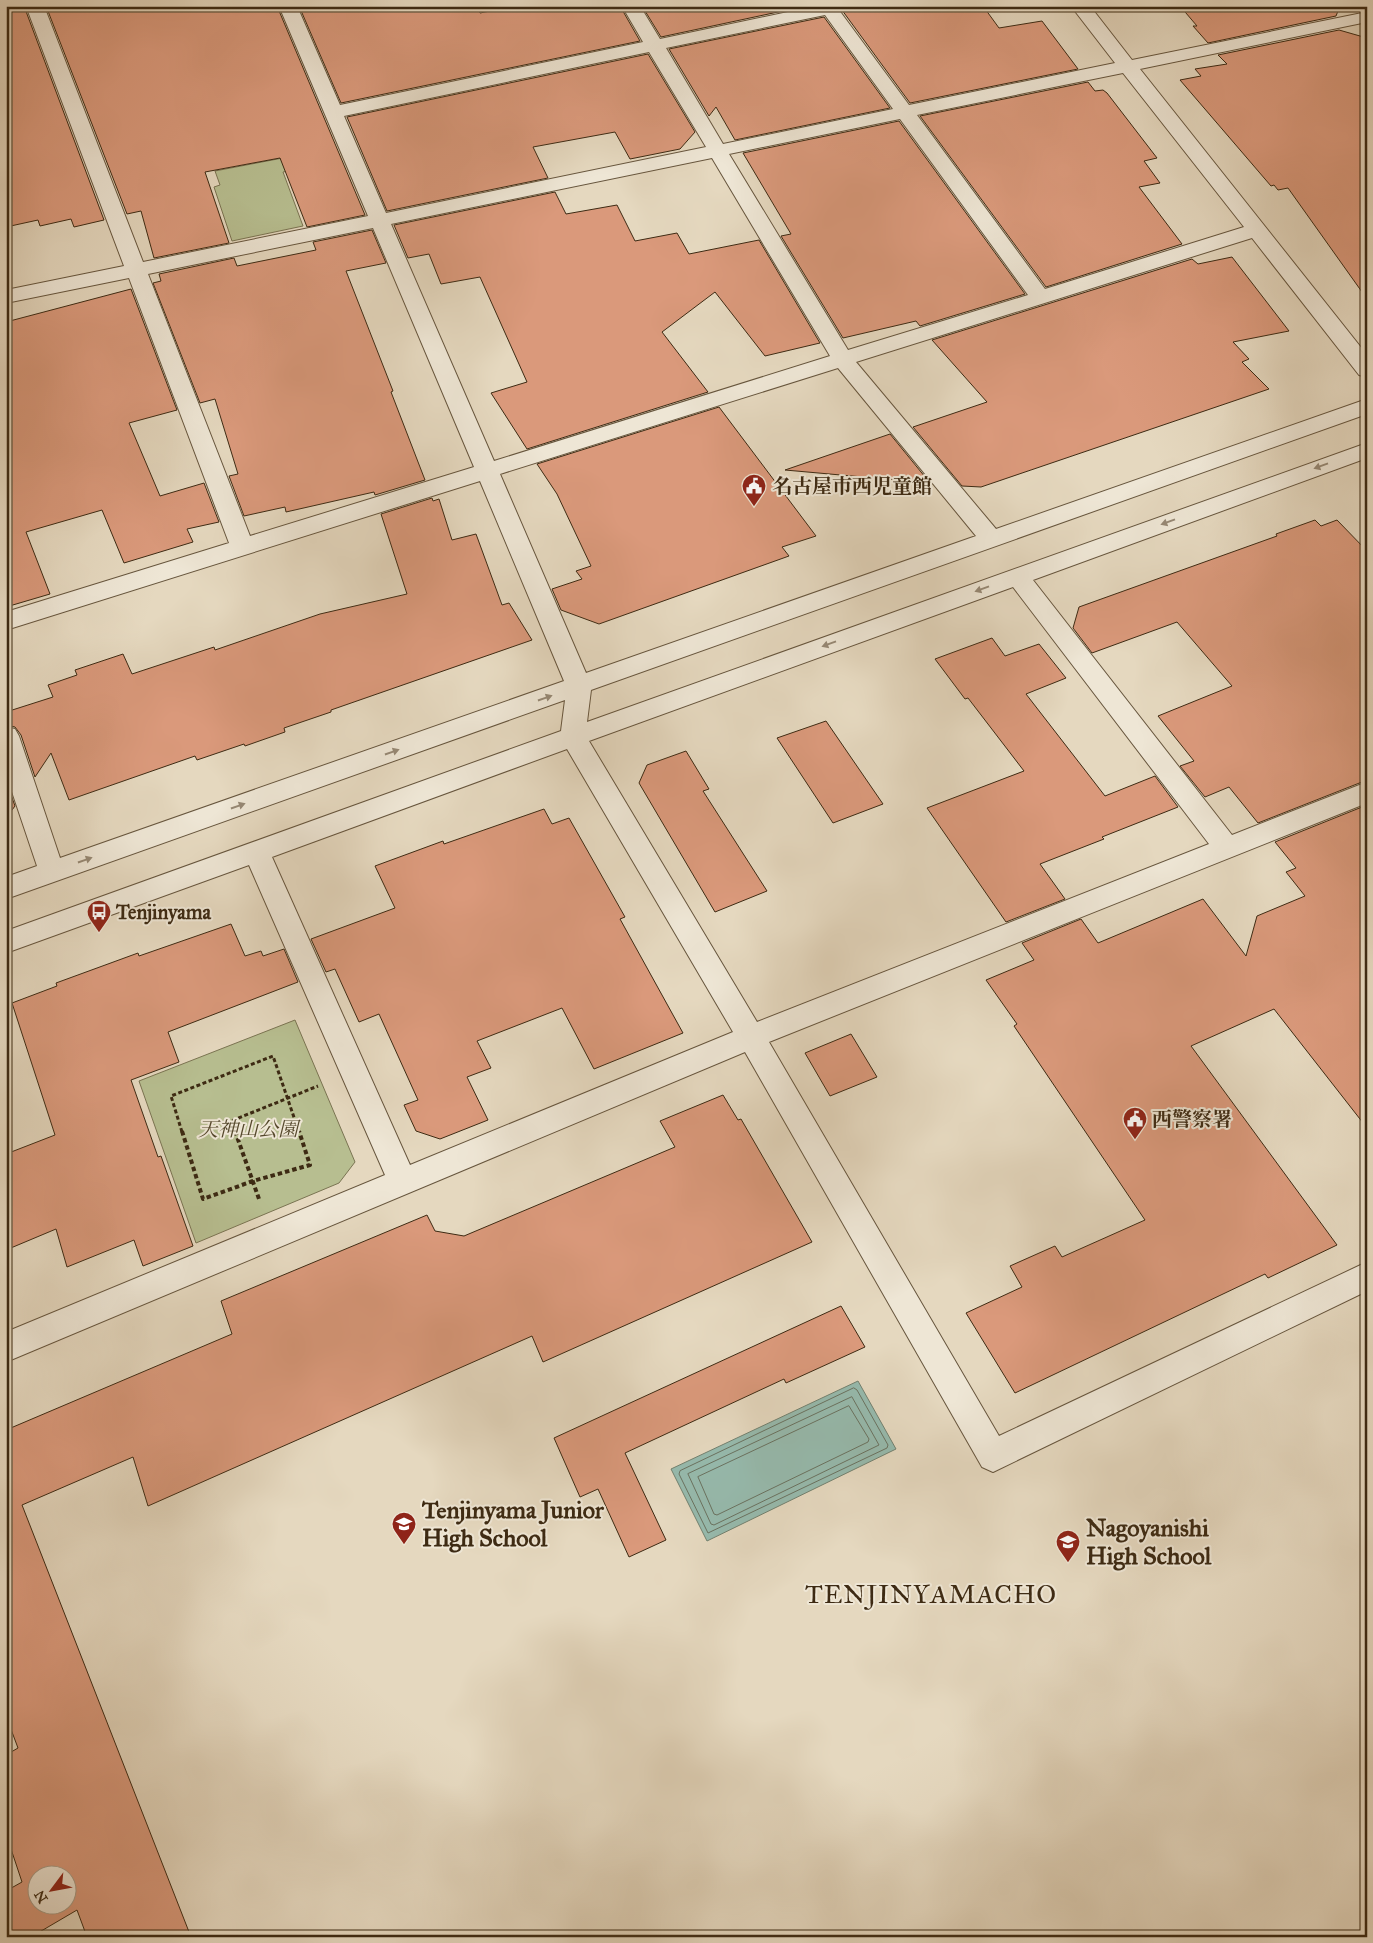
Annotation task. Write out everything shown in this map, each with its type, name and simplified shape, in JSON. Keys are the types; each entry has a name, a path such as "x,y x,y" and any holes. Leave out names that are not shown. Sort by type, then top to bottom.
{"street":[{"path":"35,6 242,547"},
{"path":"288,6 579,686 574,737 751,1037 993,1456 1367,1276"},
{"path":"631,6 842,359 991,539"},
{"path":"1080,6 1367,370"},
{"path":"1357,6 1367,17"},
{"path":"334,112 828,8 1040,297"},
{"path":"6,297 1367,17"},
{"path":"6,621 1256,230"},
{"path":"6,888 1367,406"},
{"path":"6,942 1367,450"},
{"path":"1017,576 1227,848"},
{"path":"6,736 52,872"},
{"path":"6,1347 402,1180 751,1037 1367,792"},
{"path":"256,851 402,1180"}],"path":[{"path":"273,1056 310,1165 252,1181 204,1199 171,1096 273,1056"},
{"path":"273,1234 231,1121 354,1072"}],"green space":[{"path":"335,148 340,161 283,172 303,226 232,241 214,187 220,185 215,171"},
{"name":"天神山公園","path":"295,1020 355,1162 339,1183 196,1243 139,1081"}],"water":[{"path":"858,1381 896,1449 707,1541 671,1469"}],"building":[{"path":"6,6 24,6 104,220 74,227 71,219 40,226 38,220 6,227"},
{"path":"46,6 277,6 365,215 307,227 280,158 205,172 229,243 154,258 141,211 127,214"},
{"path":"299,6 477,6 480,13 515,6 620,6 640,41 341,103"},
{"path":"642,6 806,6 661,37"},
{"path":"839,6 983,6 999,28 1042,21 1078,69 910,103"},
{"path":"1180,6 1340,6 1336,16 1208,43 1193,26 1197,26"},
{"path":"824,17 890,108 735,140 716,107 709,116 669,49"},
{"path":"1339,30 1367,38 1367,299 1288,188 1278,190 1274,185 1271,186 1180,80 1201,76 1195,69 1227,64 1218,55"},
{"path":"648,54 695,132 680,149 630,159 615,132 533,147 548,178 387,211 347,117"},
{"path":"1088,82 1095,91 1103,90 1107,93 1157,158 1144,161 1160,183 1139,187 1182,244 1046,287 920,116"},
{"path":"899,121 1025,294 920,326 916,321 843,338 781,236 791,234 743,153"},
{"path":"555,192 566,214 617,205 635,241 677,233 689,254 759,240 820,343 765,356 715,292 662,332 708,392 527,449 491,393 527,382 480,277 441,284 429,254 408,258 394,225"},
{"path":"372,230 386,263 346,271 393,391 391,392 425,480 375,495 374,492 286,512 285,507 244,516 229,476 238,474 215,399 200,403 153,283 161,281 159,274 234,258 237,266 316,250 313,242"},
{"path":"1232,257 1289,331 1233,342 1249,359 1242,362 1269,389 981,487 962,486 913,427 987,402 932,340 1192,259 1198,264"},
{"path":"131,289 177,410 129,423 160,496 204,483 219,522 187,529 193,542 124,563 102,510 26,532 50,594 6,607 6,322"},
{"path":"719,407 816,536 782,547 789,556 599,624 561,610 552,589 582,579 576,571 591,566 557,494 537,464"},
{"path":"890,434 930,483 785,470"},
{"path":"432,498 433,501 439,499 452,540 476,534 502,605 509,603 532,640 331,710 331,712 284,728 285,732 245,746 244,744 197,760 195,756 69,800 51,753 35,777 21,735 15,727 6,725 6,712 53,697 48,685 77,675 75,670 123,654 132,674 214,647 215,650 320,614 407,594 381,514"},
{"path":"1315,520 1321,526 1337,520 1367,551 1367,780 1258,823 1229,787 1205,797 1180,766 1194,761 1158,716 1232,686 1177,622 1092,653 1073,628 1079,607 1277,536 1276,534"},
{"path":"992,638 1005,656 1039,644 1066,678 1026,694 1105,796 1155,776 1178,807 1040,864 1065,899 1006,922 927,808 1024,771 968,698 965,699 935,659"},
{"path":"826,721 883,804 833,823 777,738"},
{"path":"686,751 709,789 703,791 767,891 715,912 639,783 647,765"},
{"path":"6,781 15,806 6,818"},
{"path":"1367,805 1367,1128 1274,1009 1191,1046 1337,1245 1268,1278 1265,1274 1015,1393 966,1313 1022,1287 1010,1266 1055,1246 1062,1257 1145,1220 1014,1026 1017,1024 986,980 1034,960 1022,943 1081,919 1098,943 1203,899 1246,956 1257,916 1305,896 1286,872 1296,868 1275,842"},
{"path":"544,809 552,824 569,818 625,917 620,919 683,1033 594,1069 562,1008 477,1041 491,1068 467,1077 488,1120 440,1139 416,1131 404,1105 418,1100 379,1014 359,1022 335,969 326,972 311,939 395,908 375,866 443,841 444,844"},
{"path":"231,924 245,956 261,951 263,956 284,949 298,982 168,1032 179,1062 131,1080 158,1157 161,1156 193,1246 143,1266 134,1240 67,1267 56,1229 6,1250 6,1154 55,1135 12,1003 57,986 56,983 138,953 139,956"},
{"path":"851,1034 877,1077 830,1096 805,1053"},
{"path":"723,1095 738,1120 741,1119 812,1242 543,1362 532,1336 148,1506 133,1457 22,1505 191,1937 87,1937 78,1913 78,1866 28,1866 28,1916 67,1916 31,1937 6,1937 6,1891 22,1882 6,1834 6,1755 18,1748 6,1716 6,1430 232,1334 221,1301 427,1215 435,1231 464,1236 675,1147 660,1121"},
{"path":"841,1306 865,1347 786,1383 784,1379 625,1453 666,1540 629,1557 598,1489 580,1497 554,1438"}],"place":[{"name":"名古屋市西児童館","path":"754,507"},
{"name":"Tenjinyama","path":"99,933"},
{"name":"西警察署","path":"1135,1140"},
{"name":"Tenjinyama Junior High School","path":"404,1545"},
{"name":"Nagoyanishi High School","path":"1068,1563"}],"district":[{"name":"TENJINYAMACHO","path":"931,1594"}]}
